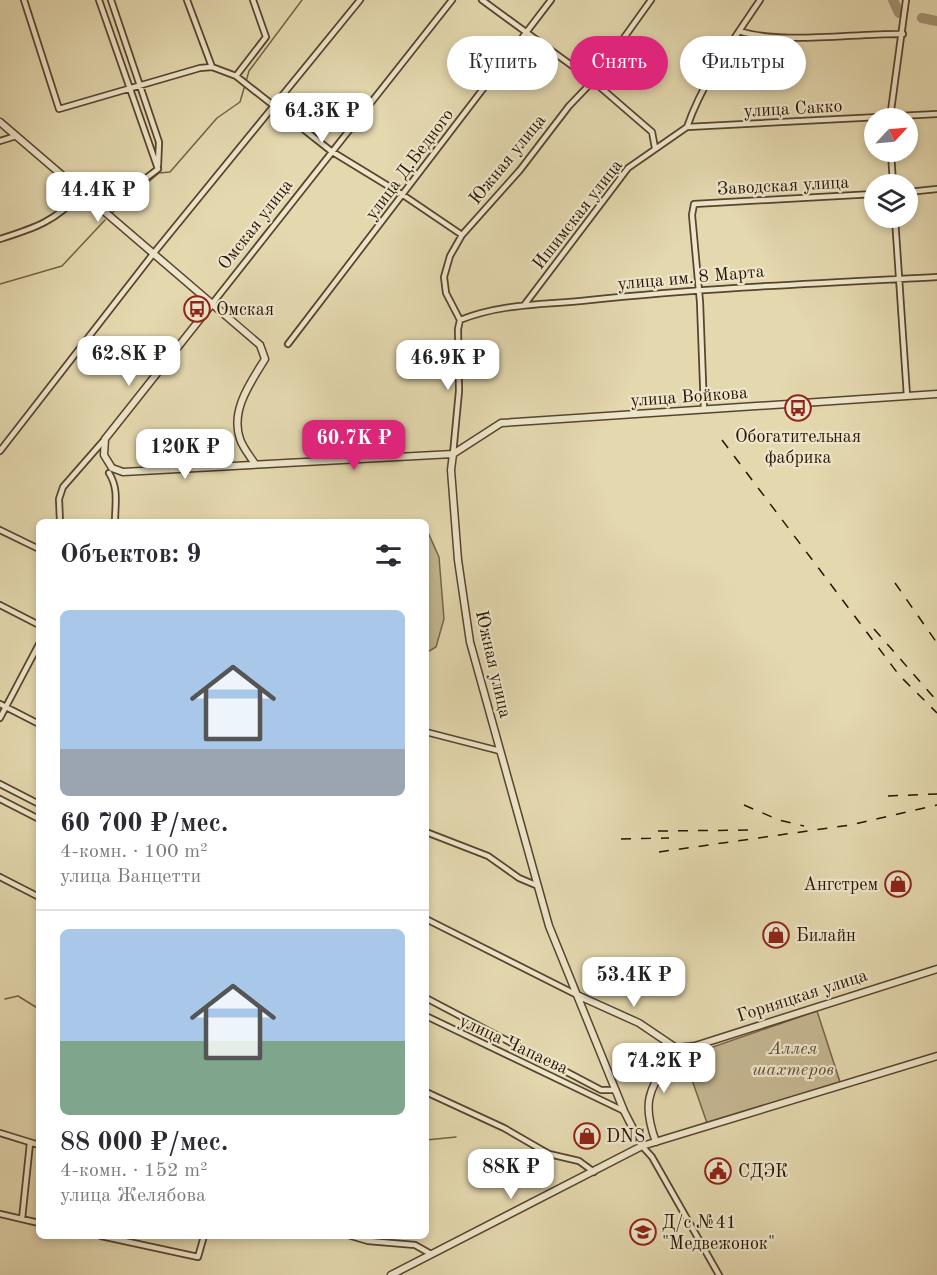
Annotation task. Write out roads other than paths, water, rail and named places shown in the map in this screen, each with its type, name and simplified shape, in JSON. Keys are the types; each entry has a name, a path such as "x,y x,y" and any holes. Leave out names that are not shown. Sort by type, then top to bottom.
{"street":[{"path":"24,0 59,109 200,68 213,68 236,75 331,151 404,195 462,235"},
{"path":"99,0 158,169"},
{"path":"103,212 158,169 159,142 111,0"},
{"path":"187,0 213,68"},
{"path":"236,75 266,37 253,0"},
{"path":"0,451 153,254 360,0"},
{"name":"Омская улица","path":"60,519 58,499 63,486 105,439 452,0"},
{"path":"482,0 570,65"},
{"name":"улица Д.Бедного","path":"288,344 551,0"},
{"name":"Южная улица","path":"625,36 651,0"},
{"path":"687,127 694,107 715,67 760,0"},
{"path":"892,108 906,0"},
{"path":"739,31 751,35 811,37 903,34"},
{"name":"Южная улица","path":"584,90 569,106 520,170 462,235 450,256 444,277 446,293 460,320 458,329 459,391 451,470 458,560 470,642 549,926 615,1090 642,1146"},
{"path":"603,90 652,132 655,148"},
{"name":"улица Сакко","path":"918,116 937,114"},
{"name":"улица Сакко","path":"687,127 864,119"},
{"path":"0,122 260,345 265,359 238,411 240,439 255,464"},
{"name":"Ишимская улица","path":"525,304 628,168 687,127"},
{"path":"0,141 16,136"},
{"path":"918,191 937,189"},
{"path":"0,239 42,225 68,207 81,193"},
{"name":"Заводская улица","path":"698,290 692,215 694,204 864,195"},
{"path":"896,228 907,396"},
{"name":"улица им. 8 Марта","path":"460,320 477,313 525,304 698,290 937,277"},
{"path":"698,290 705,378 704,410"},
{"name":"улица Войкова","path":"453,454 501,423 937,394"},
{"path":"105,439 104,455 112,468 117,470 453,454"},
{"path":"109,473 117,495 115,519"},
{"path":"0,530 36,548"},
{"path":"0,605 36,623"},
{"path":"0,718 36,650"},
{"path":"0,704 36,722"},
{"path":"429,733 500,752"},
{"path":"0,784 36,802"},
{"path":"0,799 36,817"},
{"path":"429,833 488,856 519,878 538,886"},
{"path":"0,877 36,895"},
{"path":"429,920 639,1023 676,1048 651,1091 646,1106 656,1142"},
{"name":"Горняцкая улица","path":"676,1048 695,1046 937,969"},
{"name":"улица Чапаева","path":"429,1000 601,1090 615,1090"},
{"name":"улица Чапаева","path":"429,1017 624,1111"},
{"path":"391,1275 642,1146 937,1056"},
{"path":"429,1093 504,1128 549,1154 579,1161 594,1172"},
{"path":"0,1133 36,1144"},
{"path":"22,1219 30,1143"},
{"path":"642,1146 660,1171 719,1275"},
{"path":"0,1214 36,1222"},
{"path":"115,1239 198,1257 203,1239"},
{"path":"361,1239 415,1245 431,1254"}],"waterway":[{"path":"112,213 159,173 170,172 217,118 240,102 249,71 302,0"},
{"path":"893,0 899,13"},
{"path":"922,18 937,21"},
{"path":"0,284 62,266 105,220"},
{"path":"5,999 18,996 36,1007"},
{"path":"429,1140 456,1137"}],"railway":[{"path":"722,440 899,675 937,713"},
{"path":"895,583 937,643"},
{"path":"874,629 937,701"},
{"path":"888,796 937,794"},
{"path":"744,805 779,820 804,826"},
{"path":"659,852 850,825 937,805"},
{"path":"658,831 758,830"},
{"path":"621,839 669,838"}],"place":[{"name":"Омская","path":"197,309"},
{"name":"Обогатительная фабрика","path":"798,408"},
{"name":"Ангстрем","path":"898,884"},
{"name":"Билайн","path":"776,935"},
{"name":"DNS","path":"587,1136"},
{"name":"СДЭК","path":"718,1171"},
{"name":"Д/с №41 \"Медвежонок\"","path":"643,1232"}],"park label":[{"name":"Аллея шахтеров","path":"793,1058"}]}
